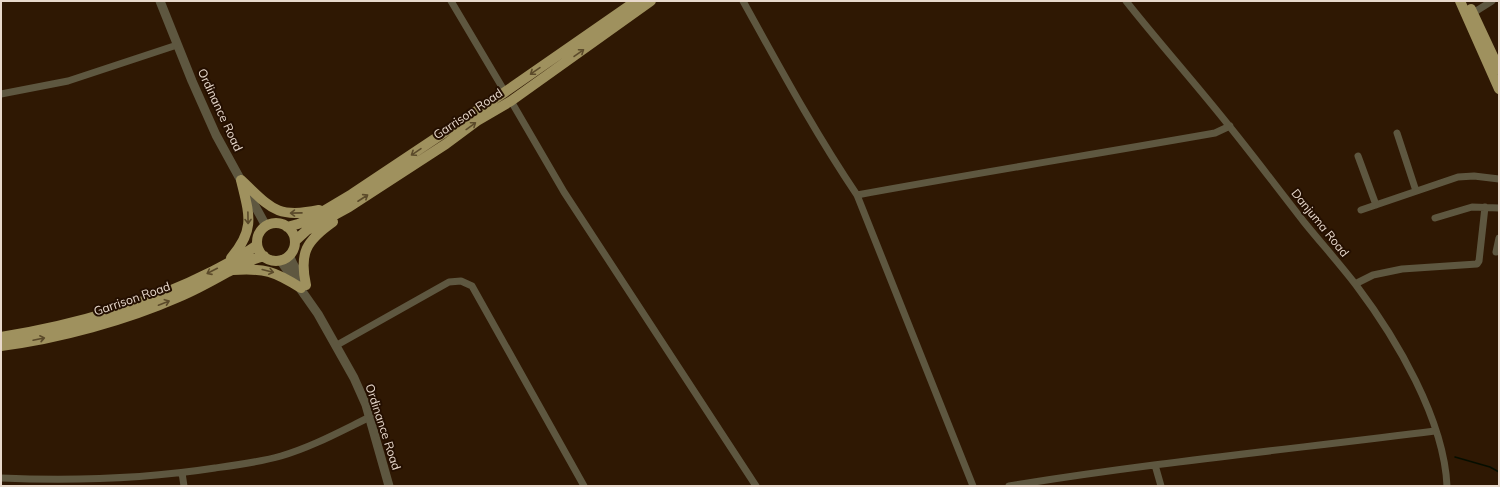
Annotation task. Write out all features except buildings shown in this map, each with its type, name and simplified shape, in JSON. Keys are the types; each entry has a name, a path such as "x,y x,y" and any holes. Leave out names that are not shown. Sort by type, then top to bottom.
{"main road":[{"name":"Garrison Road","path":"295,241 307,230 349,207 477,122 508,96 636,1"},
{"name":"Garrison Road","path":"287,227 298,224 334,204 508,96 650,1"},
{"path":"1460,1 1499,89"},
{"path":"1468,1 1499,69"},
{"path":"241,180 269,206 281,212 295,214 334,204"},
{"path":"241,180 249,215 249,223 240,248 229,267 272,272 303,287 304,253 308,244 315,236 349,207"},
{"path":"273,223 279,223 287,227 294,235 294,248 285,258 274,261 264,256 259,251 257,245 259,233 266,226 273,223"},
{"name":"Garrison Road","path":"1,346 80,330 142,311 179,297 229,267 257,245"},
{"name":"Garrison Road","path":"1,337 76,322 128,307 229,267 264,256"}],"street":[{"name":"Ordinance Road","path":"160,1 216,135 266,226"},
{"path":"451,1 564,192 756,486"},
{"path":"743,1 795,95 857,195 973,486"},
{"name":"Danjuma Road","path":"1126,1 1230,126 1309,228 1355,284 1376,313 1402,357 1422,396 1442,450 1447,486"},
{"path":"1474,13 1492,1"},
{"path":"1,94 68,81 178,44"},
{"path":"857,195 981,172 1216,133 1230,126"},
{"path":"1397,133 1416,191"},
{"path":"1358,156 1376,205"},
{"path":"1362,210 1458,177 1474,176 1499,179"},
{"path":"1435,218 1472,207 1499,208"},
{"path":"1355,284 1373,275 1402,269 1477,264 1479,261 1485,207"},
{"path":"1496,252 1499,238"},
{"name":"Ordinance Road","path":"285,258 336,345 360,391 370,417 389,486"},
{"path":"336,345 449,282 461,281 472,286 584,486"},
{"path":"1,478 89,480 182,473 240,464 280,456 328,438 370,417"},
{"path":"1009,486 1155,465 1435,431"},
{"path":"1155,465 1162,486"},
{"path":"182,473 184,486"}],"waterway":[{"path":"1455,457 1490,467 1499,472"}]}
